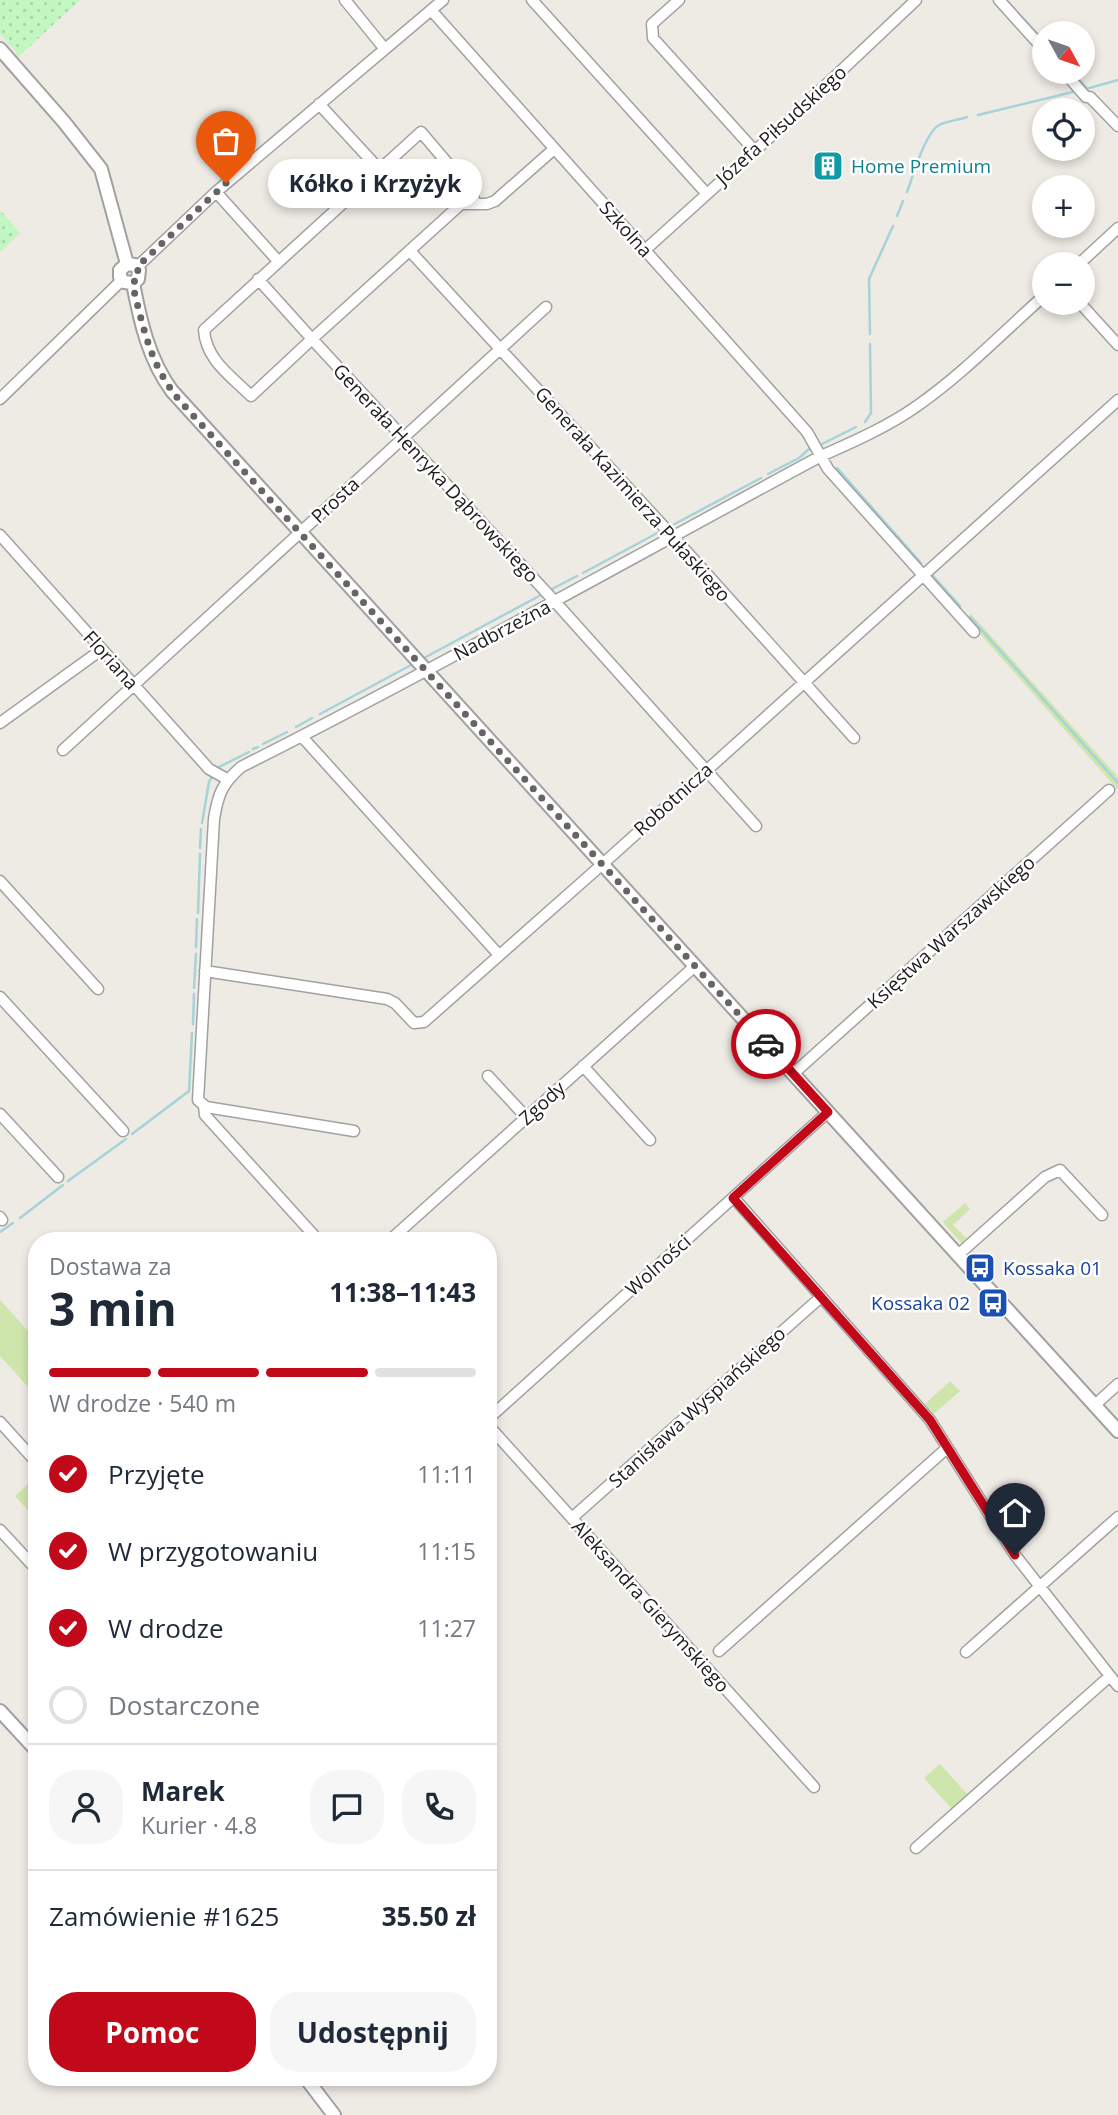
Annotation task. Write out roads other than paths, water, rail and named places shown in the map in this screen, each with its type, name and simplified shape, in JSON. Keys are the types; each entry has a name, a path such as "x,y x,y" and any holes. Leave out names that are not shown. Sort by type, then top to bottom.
{"street":[{"path":"345,0 384,48"},
{"path":"443,0 132,265 120,270 127,282 163,379 425,671 1118,1431"},
{"path":"533,0 706,193"},
{"path":"679,0 652,24 653,38 754,150"},
{"name":"Józefa Piłsudskiego","path":"645,250 916,0"},
{"path":"999,0 1032,37"},
{"name":"Szkolna","path":"431,10 807,432 821,456 974,632"},
{"path":"0,49 101,169 132,265"},
{"path":"1075,84 1118,126"},
{"path":"319,104 379,169"},
{"path":"475,204 472,192 421,132 204,330 205,344 212,357 250,396 459,205 487,204 495,201 554,149"},
{"path":"216,192 278,261"},
{"path":"1092,252 1118,228"},
{"name":"Generała Kazimierza Pułaskiego","path":"410,251 854,738"},
{"name":"Generała Henryka Dąbrowskiego","path":"258,279 554,601 756,827"},
{"path":"0,399 127,282"},
{"name":"Prosta","path":"63,750 546,307"},
{"name":"Nadbrzeżna","path":"218,774 241,766 300,737 821,456 848,446 916,407 1032,307"},
{"path":"1091,315 1118,345"},
{"name":"Robotnicza","path":"205,971 387,999 395,1003 414,1024 424,1022 1118,400"},
{"name":"Floriana","path":"0,535 101,650 218,774"},
{"path":"0,723 101,650"},
{"path":"300,737 499,955"},
{"path":"218,774 198,1100 205,1115 311,1232"},
{"name":"Księstwa Warszawskiego","path":"793,1074 1109,790"},
{"path":"0,881 98,989"},
{"name":"Zgody","path":"399,1232 695,966"},
{"path":"0,998 123,1131"},
{"path":"583,1066 650,1140"},
{"path":"488,1076 526,1116"},
{"path":"201,1105 354,1131"},
{"name":"Wolności","path":"497,1411 828,1112"},
{"path":"0,1114 58,1177"},
{"path":"958,1255 1045,1177 1060,1170 1102,1214"},
{"path":"733,1198 923,1412 1015,1555 1118,1686"},
{"name":"Stanisława Wyspiańskiego","path":"573,1517 821,1297"},
{"path":"1095,1405 1118,1384"},
{"path":"0,1422 28,1453"},
{"name":"Aleksandra Gierymskiego","path":"497,1435 814,1787"},
{"path":"719,1651 947,1448"},
{"path":"966,1652 1118,1517"},
{"path":"0,1530 28,1560"},
{"path":"916,1848 1110,1676"},
{"path":"0,1710 28,1741"},
{"path":"312,2086 334,2115"}],"waterway":[{"path":"1006,0 1032,28"},
{"path":"1086,89 1118,80"},
{"path":"1083,84 1086,87"},
{"path":"978,115 1077,91"},
{"path":"907,192 920,156 934,130 939,125 967,117"},
{"path":"897,216 903,201"},
{"path":"870,334 869,279 893,226"},
{"path":"865,422 871,413 870,344"},
{"path":"822,444 856,427"},
{"path":"768,474 799,458 809,449"},
{"path":"837,468 921,563"},
{"path":"669,527 761,478"},
{"path":"583,573 661,531"},
{"path":"548,591 577,576"},
{"path":"933,576 960,606"},
{"path":"424,658 541,595"},
{"path":"970,617 1118,783"},
{"path":"320,714 411,665"},
{"path":"296,727 312,718"},
{"path":"263,744 287,732"},
{"path":"253,749 258,747"},
{"path":"215,769 249,752"},
{"path":"202,823 209,782 213,775"},
{"path":"200,848 201,829"},
{"path":"198,913 200,854"},
{"path":"196,947 197,919"},
{"path":"194,988 196,954"},
{"path":"193,1024 194,994"},
{"path":"132,1134 189,1091 192,1033"},
{"path":"68,1181 126,1139"},
{"path":"20,1218 63,1185"},
{"path":"0,1232 13,1223"}],"place":[{"name":"Home Premium","path":"828,166"},
{"name":"Kółko i Krzyżyk","path":"226,183"},
{"name":"Kossaka 01","path":"980,1268"},
{"name":"Kossaka 02","path":"993,1303"}]}
